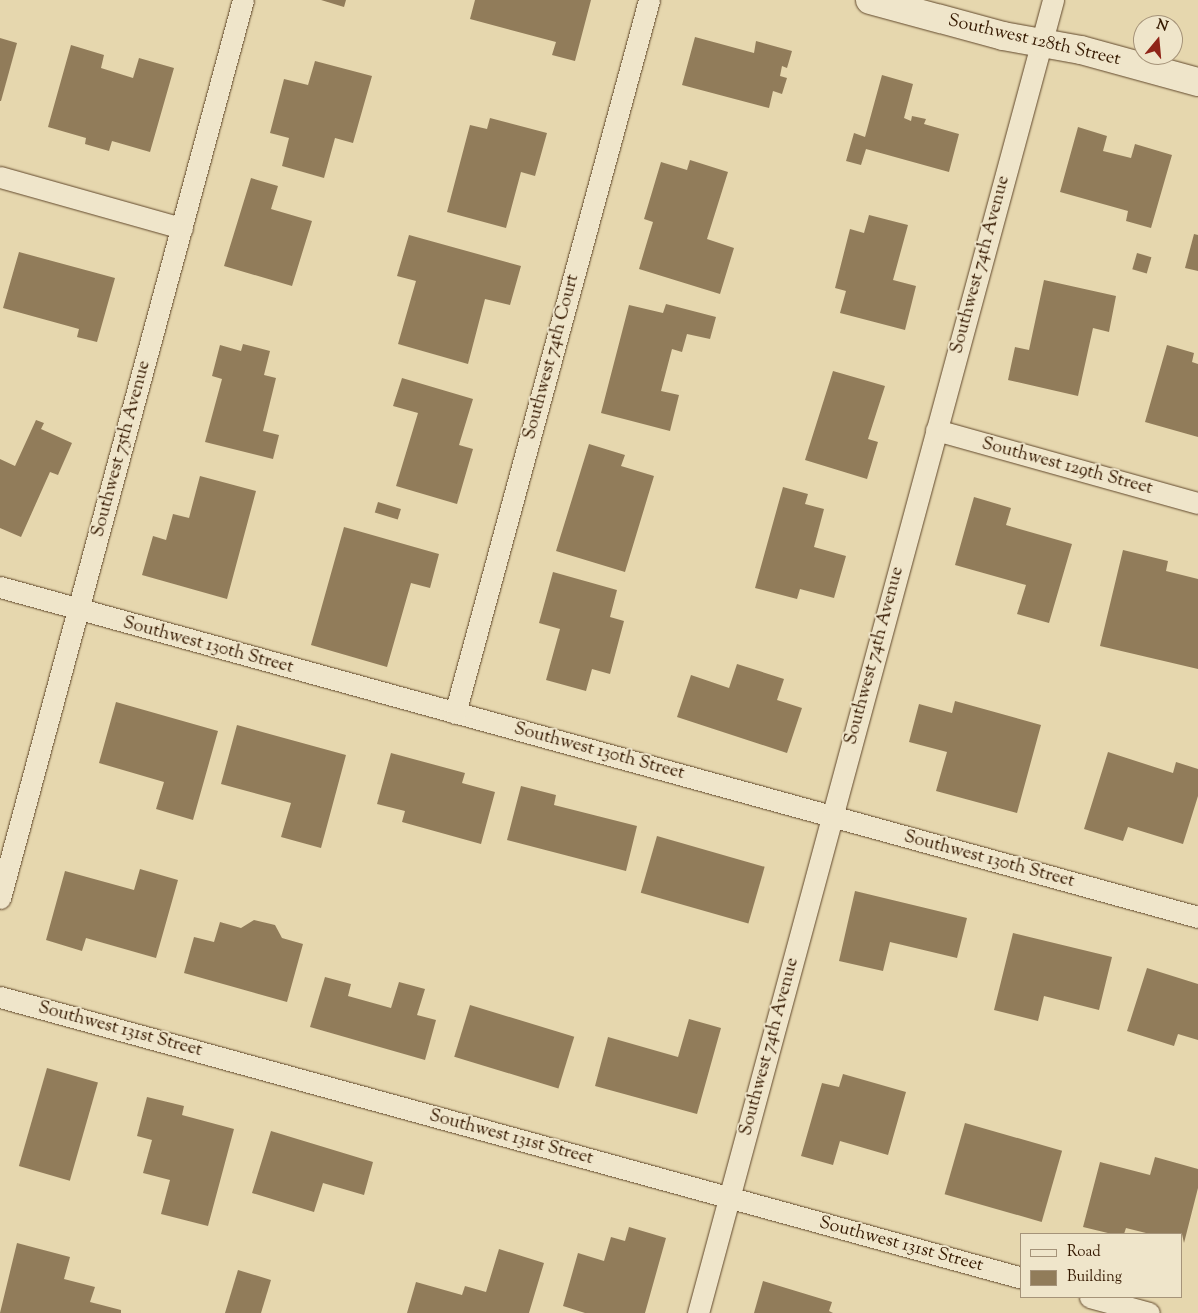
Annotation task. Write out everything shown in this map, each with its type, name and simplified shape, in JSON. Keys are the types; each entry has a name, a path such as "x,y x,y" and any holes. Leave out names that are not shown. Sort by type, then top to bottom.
{"street":[{"name":"Southwest 75th Avenue","path":"0,898 243,0"},
{"name":"Southwest 74th Court","path":"456,714 650,0"},
{"name":"Southwest 128th Street","path":"870,0 1003,36 1080,50 1198,82"},
{"name":"Southwest 74th Avenue","path":"698,1313 1053,0"},
{"path":"0,177 182,228"},
{"name":"Southwest 129th Street","path":"936,430 1198,503"},
{"name":"Southwest 130th Street","path":"0,587 1198,917"},
{"name":"Southwest 131st Street","path":"0,997 1020,1277"},
{"path":"1094,1298 1149,1313"}],"building":[{"path":"321,0 346,0 344,7"},
{"path":"475,0 591,0 575,61 552,55 556,42 470,19"},
{"path":"695,37 754,53 756,41 792,51 787,68 782,66 780,76 787,78 782,94 773,91 769,108 682,85"},
{"path":"0,38 17,43 1,101 0,101"},
{"path":"71,45 104,55 101,68 133,78 139,58 174,68 150,152 112,141 109,151 85,144 86,138 48,127"},
{"path":"315,61 372,76 353,143 335,138 324,178 282,166 289,138 270,133 284,79 308,85"},
{"path":"882,75 913,84 904,118 911,121 912,116 926,119 924,124 959,134 949,172 866,149 861,165 846,161 854,133 865,137"},
{"path":"490,118 547,133 535,176 521,172 506,228 447,212 470,125 487,129"},
{"path":"1078,127 1107,136 1103,151 1131,158 1135,144 1172,155 1151,228 1126,221 1128,211 1060,192"},
{"path":"690,160 728,172 707,239 734,248 720,294 639,269 653,222 644,219 661,162 687,170"},
{"path":"251,178 278,186 271,209 312,221 292,286 224,266"},
{"path":"869,215 908,225 893,280 916,286 905,330 840,313 846,291 835,288 850,229 864,233"},
{"path":"1194,234 1198,235 1198,271 1185,268"},
{"path":"409,235 521,266 510,305 485,299 468,364 398,344 416,281 397,276"},
{"path":"19,252 115,278 97,342 77,337 79,329 3,308"},
{"path":"1137,253 1151,257 1147,273 1132,269"},
{"path":"1044,280 1116,296 1109,332 1093,328 1078,396 1008,380 1015,347 1029,350"},
{"path":"666,304 716,317 710,339 687,334 682,352 672,349 661,391 679,395 670,431 601,413 629,305 663,313"},
{"path":"243,344 270,351 264,375 276,378 263,431 279,435 273,459 205,442 222,379 212,376 220,345 241,351"},
{"path":"1167,345 1194,353 1192,362 1198,364 1198,437 1145,422"},
{"path":"833,371 885,386 868,439 878,442 867,479 805,460"},
{"path":"402,378 473,399 459,445 473,449 457,504 396,486 418,413 393,406"},
{"path":"36,420 44,423 41,429 72,443 58,475 50,472 21,537 0,528 0,459 15,466"},
{"path":"589,444 625,455 621,466 654,476 625,572 556,551"},
{"path":"200,476 256,491 227,599 142,575 153,536 166,540 173,514 189,518"},
{"path":"783,487 808,494 805,504 824,509 814,547 846,556 834,598 800,589 797,599 755,588"},
{"path":"974,497 1011,508 1006,525 1072,544 1049,623 1017,614 1026,585 955,565"},
{"path":"378,502 401,509 398,520 375,513"},
{"path":"344,527 439,554 430,588 411,583 387,667 311,645"},
{"path":"1123,550 1168,561 1166,571 1198,579 1198,669 1100,646"},
{"path":"553,572 617,590 610,617 624,621 610,674 592,669 586,691 546,680 560,629 539,623"},
{"path":"737,664 784,679 777,700 802,708 787,753 677,717 691,675 729,688"},
{"path":"955,701 1041,725 1017,813 936,791 947,752 909,742 919,704 952,713"},
{"path":"116,702 218,731 193,820 156,809 164,782 99,763"},
{"path":"237,725 346,755 321,848 281,837 291,803 221,784"},
{"path":"1108,752 1173,773 1176,762 1198,769 1198,796 1183,844 1128,827 1123,841 1084,829"},
{"path":"391,753 465,773 462,783 495,792 481,844 402,822 405,811 377,804"},
{"path":"521,786 556,795 554,805 637,826 626,871 507,840"},
{"path":"657,836 765,867 748,924 641,893"},
{"path":"140,869 178,880 156,958 86,938 82,951 46,940 65,871 134,890"},
{"path":"855,891 967,918 957,958 890,942 883,971 839,961"},
{"path":"254,920 275,925 282,938 303,944 287,1002 184,973 194,937 214,942 220,922 241,928"},
{"path":"1013,933 1112,957 1099,1010 1044,996 1038,1021 994,1010"},
{"path":"1147,968 1198,984 1198,1040 1178,1034 1174,1046 1127,1031"},
{"path":"325,977 351,984 348,996 391,1008 399,982 425,989 417,1015 436,1020 425,1060 310,1027"},
{"path":"470,1005 574,1037 558,1089 454,1057"},
{"path":"689,1019 721,1028 697,1114 595,1086 608,1037 678,1057"},
{"path":"47,1068 98,1083 70,1181 19,1166"},
{"path":"843,1074 906,1092 888,1155 840,1141 833,1165 801,1156 822,1083 839,1087"},
{"path":"147,1097 184,1106 182,1115 234,1129 208,1226 161,1214 170,1180 143,1173 152,1140 137,1136"},
{"path":"965,1123 1062,1151 1042,1222 945,1194"},
{"path":"271,1131 373,1162 364,1195 323,1183 314,1212 252,1193"},
{"path":"1155,1157 1198,1169 1198,1188 1184,1243 1183,1233 1146,1233 1126,1228 1124,1233 1108,1233 1083,1227 1100,1162 1150,1175"},
{"path":"629,1227 666,1238 645,1313 585,1313 563,1306 578,1253 604,1261 611,1237 625,1241"},
{"path":"17,1243 70,1257 64,1279 95,1287 90,1302 121,1310 121,1313 0,1313"},
{"path":"499,1249 544,1263 529,1313 407,1313 416,1282 462,1295 465,1286 486,1292"},
{"path":"238,1270 271,1280 261,1313 225,1313"},
{"path":"763,1281 832,1302 829,1311 833,1313 754,1313"}]}
